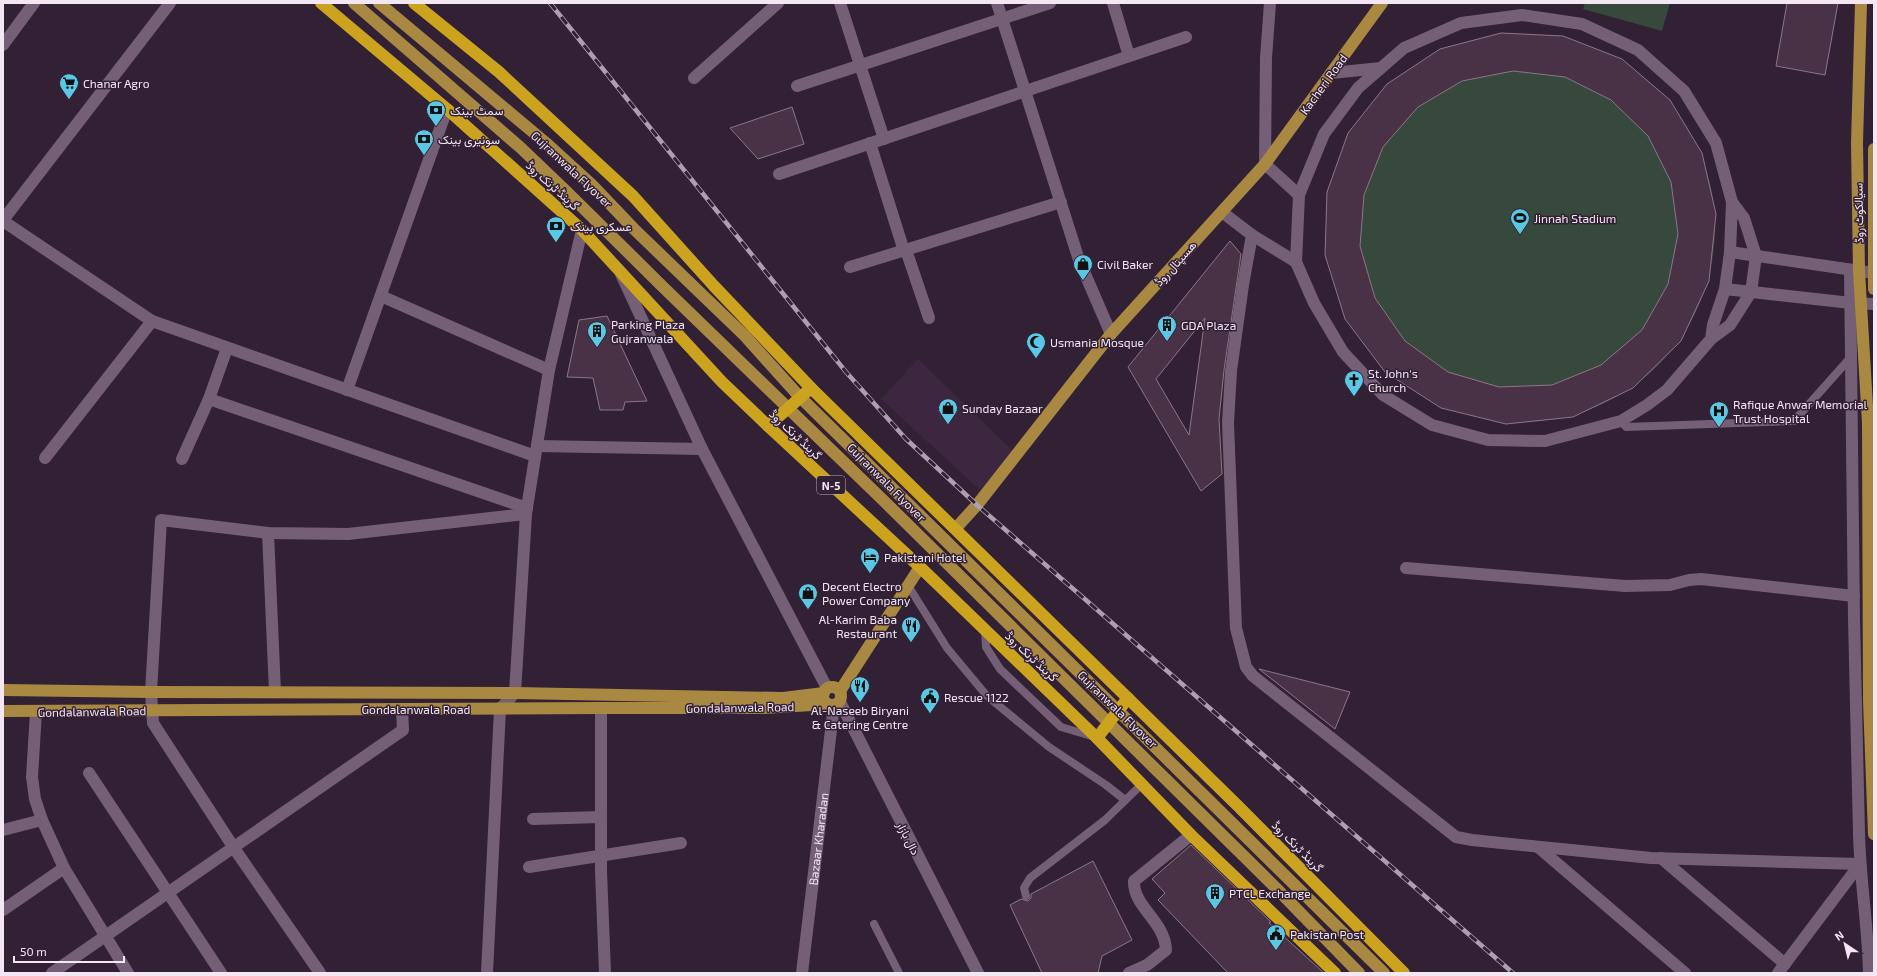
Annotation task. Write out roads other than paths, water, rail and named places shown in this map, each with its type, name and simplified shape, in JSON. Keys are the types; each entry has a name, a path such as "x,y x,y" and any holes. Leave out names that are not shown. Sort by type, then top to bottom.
{"highway":[{"name":"گرینڈ ٹرنک روڈ","path":"321,3 447,109 582,230 722,382 920,567 1097,738 1191,835 1335,973"},
{"name":"گرینڈ ٹرنک روڈ","path":"414,3 499,72 633,196 714,286 811,388 956,528 1404,973"},
{"path":"768,426 811,388"},
{"path":"1097,738 1128,698"}],"main road":[{"name":"Gujranwala Flyover","path":"354,3 521,148 556,181 663,288 885,502 1276,888 1359,973"},
{"name":"Gujranwala Flyover","path":"379,3 546,143 592,185 634,229 745,336 798,395 1384,973"},
{"name":"Kacheri Road","path":"1265,164 1382,3"},
{"name":"سیالکوٹ روڈ","path":"1861,3 1854,270 1868,423 1868,701 1874,834"},
{"name":"سیالکوٹ روڈ","path":"1874,149 1874,289"},
{"name":"ھسپتال روڈ","path":"956,528 988,491 1111,334 1265,164"},
{"path":"832,697 908,587 920,567"},
{"name":"Gondalanwala Road","path":"3,690 515,693 783,698 832,697"},
{"name":"Gondalanwala Road","path":"3,711 763,708 832,697"}],"street":[{"path":"3,45 34,3"},
{"path":"170,3 4,217 152,321 347,390 536,451 702,449"},
{"path":"694,78 778,3"},
{"path":"840,3 884,139"},
{"path":"998,3 1079,260 1111,334"},
{"path":"797,86 860,67 1050,3"},
{"path":"1113,3 1128,56"},
{"path":"1270,3 1266,58 1265,164 1299,195"},
{"path":"1711,339 1713,325 1725,289 1730,252 1732,202 1716,143 1684,91 1638,50 1582,24 1522,15 1461,23 1404,48 1358,88 1324,134 1299,195 1296,262 1314,303 1344,352 1383,395 1432,425 1488,440 1545,441 1621,421 1647,405 1667,390 1711,339 1730,325 1751,292 1756,256 1744,218 1732,202"},
{"path":"779,174 1186,37"},
{"path":"1331,73 1381,68"},
{"path":"347,390 447,109"},
{"path":"870,143 929,318"},
{"path":"850,268 1061,202"},
{"path":"1222,212 1252,235 1296,262"},
{"path":"487,973 500,709 515,693 527,511 550,370 582,230"},
{"path":"1252,235 1230,371 1228,423 1236,628 1246,667 1253,676 1456,837 1538,847 1661,858 1860,864"},
{"path":"1730,252 1873,272"},
{"name":"دال بازار","path":"620,271 702,449 978,973"},
{"path":"1725,289 1874,304"},
{"path":"381,296 550,370"},
{"path":"1856,303 1851,357 1854,596 1860,864 1870,973"},
{"path":"45,458 152,321"},
{"path":"182,459 209,399 227,348"},
{"path":"209,399 527,511"},
{"path":"320,973 234,848 153,723 151,692 161,520 268,533 348,534 527,511"},
{"path":"268,533 275,692"},
{"path":"1406,568 1625,586 1670,585 1689,580 1701,579 1854,596"},
{"name":"Bazaar Kharadan","path":"802,973 832,697"},
{"path":"601,708 601,855 605,973"},
{"path":"52,973 403,730 402,709"},
{"path":"36,712 32,777 35,799 42,820 64,868 128,973"},
{"path":"89,773 221,973"},
{"path":"533,819 601,817"},
{"path":"3,830 42,820"},
{"path":"1129,973 1149,969 1166,950 1166,944 1161,929 1133,890 1134,881 1191,835"},
{"path":"529,867 681,843"},
{"path":"1538,847 1685,973"},
{"path":"1661,858 1781,969 1860,864"},
{"path":"3,910 64,868"}],"lane":[{"path":"1621,421 1626,428 1794,421 1851,357"},
{"path":"908,587 947,648 987,696 1049,747 1106,785 1125,800"},
{"path":"985,631 986,647 1000,669 1061,727 1097,738"},
{"path":"1026,896 1024,888 1030,878 1105,820 1142,784"},
{"path":"874,924 899,973"}],"railway":[{"path":"550,3 846,372 906,439 977,505 1513,973"}],"place":[{"name":"Chanar Agro","path":"69,100"},
{"name":"سمٹ بینک","path":"436,127"},
{"name":"سونیری بینک","path":"424,156"},
{"name":"Jinnah Stadium","path":"1520,235"},
{"name":"عسکری بینک","path":"556,243"},
{"name":"Civil Baker","path":"1083,281"},
{"name":"GDA Plaza","path":"1167,342"},
{"name":"Parking Plaza Gujranwala","path":"597,348"},
{"name":"Usmania Mosque","path":"1036,359"},
{"name":"St. John's Church","path":"1354,397"},
{"name":"Sunday Bazaar","path":"948,425"},
{"name":"Rafique Anwar Memorial Trust Hospital","path":"1719,428"},
{"name":"Pakistani Hotel","path":"870,574"},
{"name":"Decent Electro Power Company","path":"808,610"},
{"name":"Al-Karim Baba Restaurant","path":"911,643"},
{"name":"Al-Naseeb Biryani & Catering Centre","path":"860,703"},
{"name":"Rescue 1122","path":"930,714"},
{"name":"PTCL Exchange","path":"1215,910"},
{"name":"Pakistan Post","path":"1276,951"}]}
